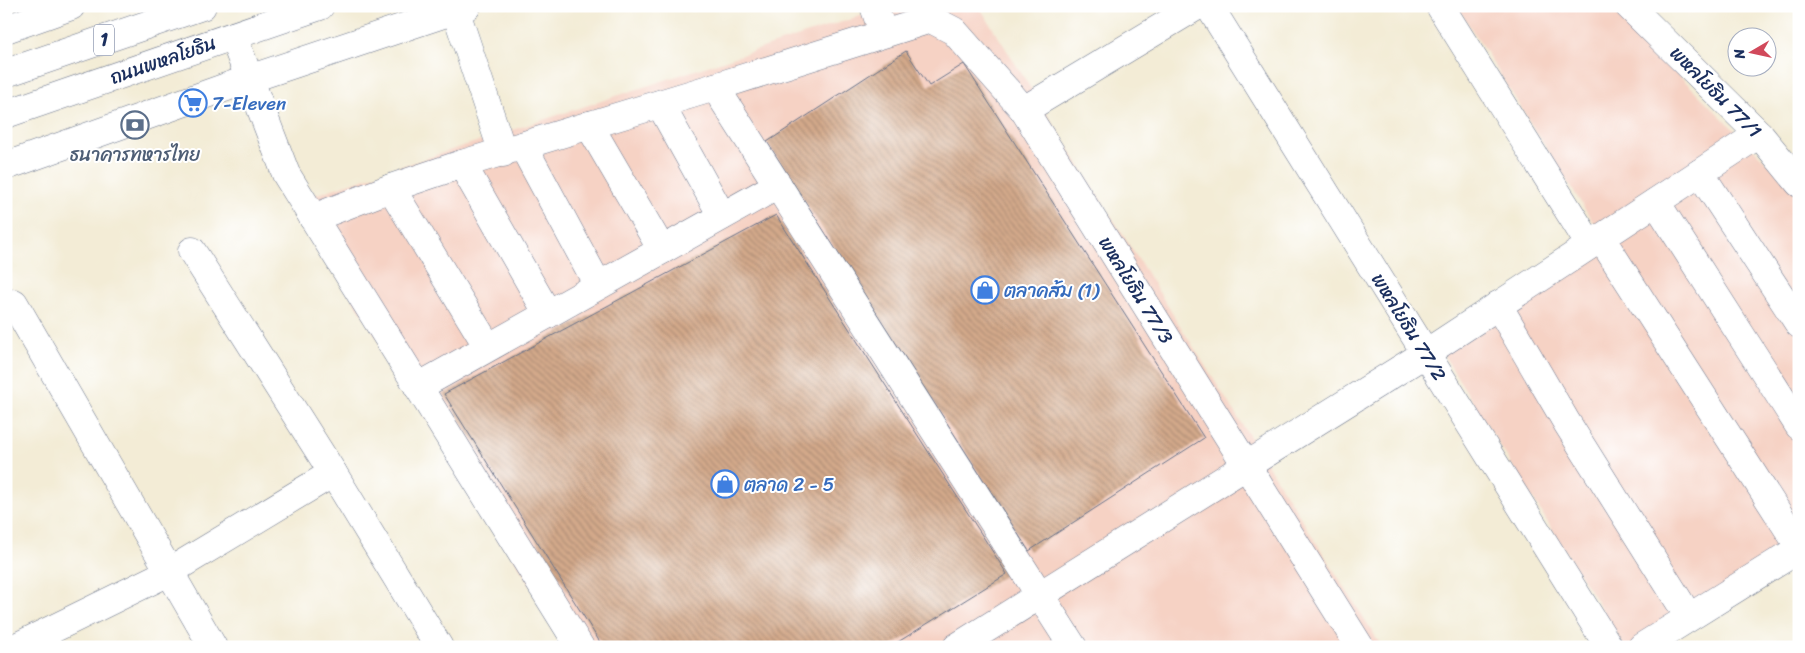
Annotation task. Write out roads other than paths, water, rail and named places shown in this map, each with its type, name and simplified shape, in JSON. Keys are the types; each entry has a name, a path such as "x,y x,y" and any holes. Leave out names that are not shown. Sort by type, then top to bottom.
{"main road":[{"path":"6,29 71,6"},
{"name":"ถนนพหลโยธิน","path":"6,73 202,6"},
{"name":"ถนนพหลโยธิน","path":"6,114 320,6"},
{"path":"874,6 884,33"},
{"path":"1024,110 1197,6"},
{"name":"พหลโยธิน 77/2","path":"1209,6 1609,647"},
{"path":"1440,6 1799,547 1642,647"},
{"name":"พหลโยธิน 77/1","path":"1629,6 1759,134 1799,183"},
{"path":"6,166 459,8 513,149 598,286"},
{"name":"พหลโยธิน 77/3","path":"313,218 391,188 462,164 931,19 954,31 1024,110 1360,647"},
{"path":"233,36 286,174 580,647"},
{"path":"716,87 1072,647"},
{"path":"660,104 722,216"},
{"path":"589,125 662,250"},
{"path":"973,642 1040,595 1426,353 1759,134"},
{"path":"462,164 548,314"},
{"path":"1700,173 1799,324"},
{"path":"418,387 778,185"},
{"path":"391,188 488,347"},
{"path":"1656,202 1799,426"},
{"path":"192,252 334,473 439,647"},
{"path":"14,303 213,647"},
{"path":"1498,305 1567,423 1689,617"},
{"path":"16,647 169,572 334,473"}],"place":[{"name":"7-Eleven","path":"193,103"},
{"name":"ธนาคารทหารไทย","path":"135,125"},
{"name":"ตลาคส้ม (1)","path":"985,290"},
{"name":"ตลาด 2 - 5","path":"725,484"}]}
